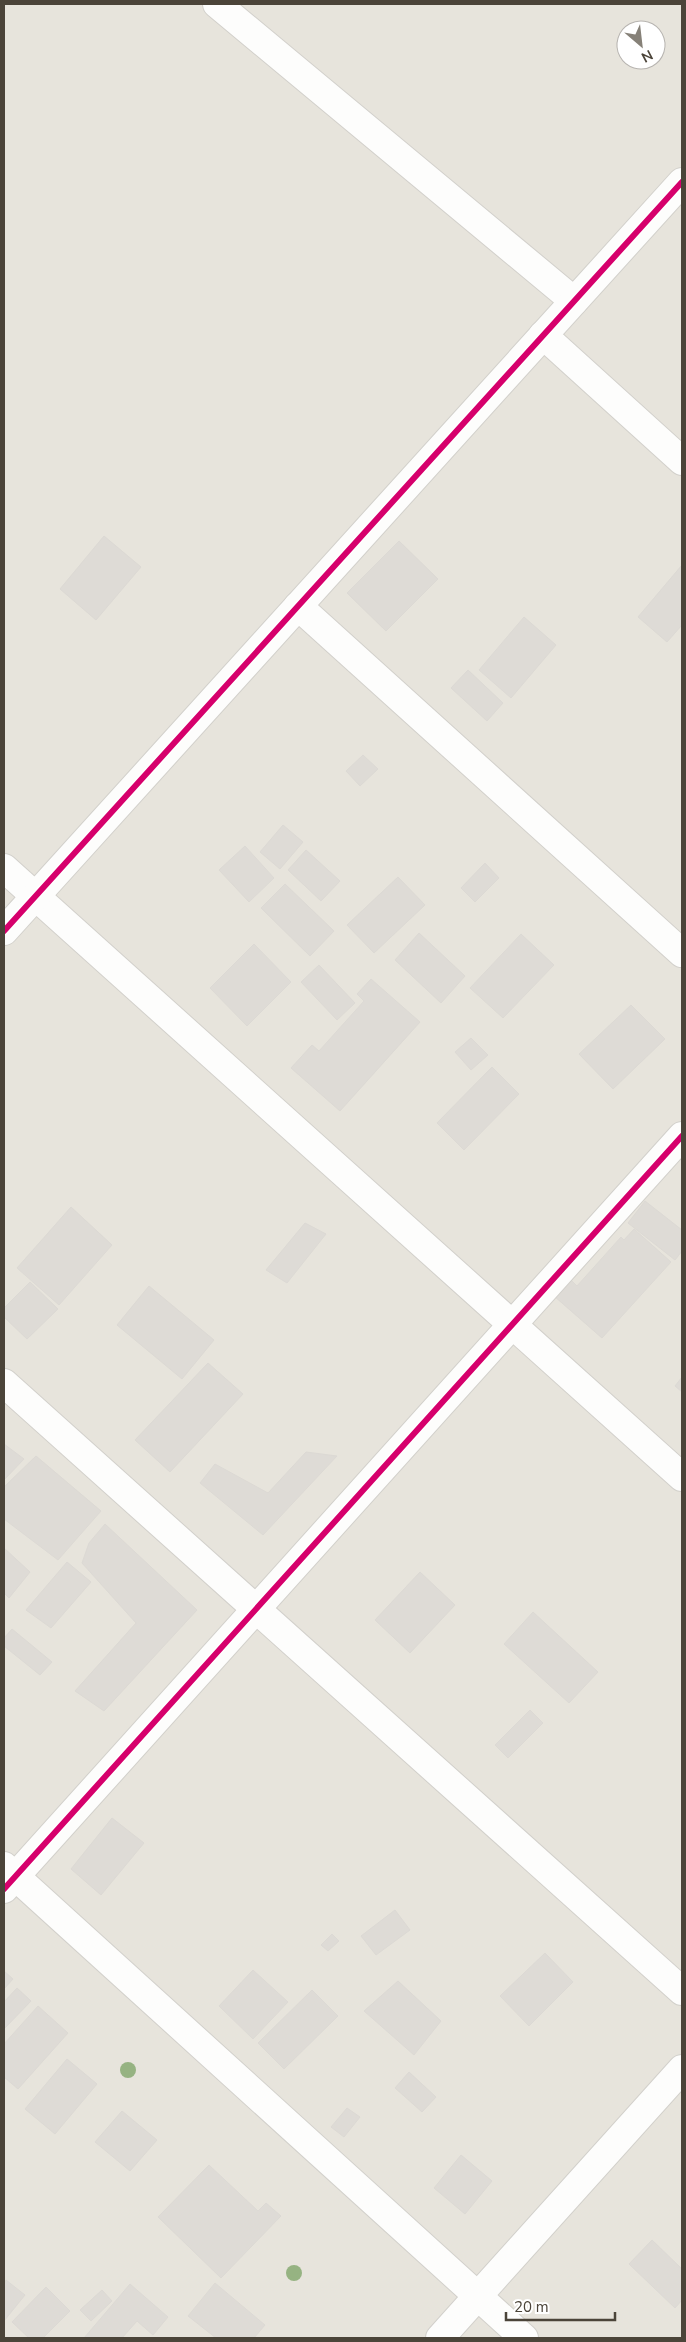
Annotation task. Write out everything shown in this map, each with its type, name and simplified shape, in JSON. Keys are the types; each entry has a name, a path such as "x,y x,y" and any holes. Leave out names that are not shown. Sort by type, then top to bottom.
{"street":[{"path":"217,4 574,301"},
{"path":"4,931 682,182"},
{"path":"543,336 682,461"},
{"path":"298,606 682,954"},
{"path":"4,868 682,1477"},
{"path":"524,2338 8,1877 256,1610 682,1136"},
{"path":"4,1383 682,1991"},
{"path":"440,2338 682,2069"}],"shaded area":[{"path":"4,4 682,4 682,2338 4,2338"}],"building":[{"path":"104,536 141,567 96,620 60,589"},
{"path":"399,541 438,579 386,631 347,593"},
{"path":"682,565 682,625 667,642 638,617"},
{"path":"524,617 556,645 511,698 479,670"},
{"path":"468,670 503,703 487,721 451,688"},
{"path":"363,755 378,769 360,786 346,771"},
{"path":"283,825 303,842 280,869 260,852"},
{"path":"245,846 274,878 249,902 219,870"},
{"path":"306,850 340,881 321,901 288,870"},
{"path":"485,863 499,878 475,902 461,888"},
{"path":"398,877 425,905 374,953 347,925"},
{"path":"285,884 334,931 310,956 261,908"},
{"path":"419,933 465,976 441,1003 395,960"},
{"path":"521,934 554,965 503,1018 470,988"},
{"path":"254,944 291,982 247,1026 210,988"},
{"path":"319,965 355,1003 337,1020 301,982"},
{"path":"371,979 420,1022 340,1111 291,1068 312,1045 319,1051 364,1001 357,994"},
{"path":"631,1005 665,1039 613,1089 579,1054"},
{"path":"471,1038 488,1055 471,1070 455,1052"},
{"path":"492,1067 519,1094 464,1150 437,1123"},
{"path":"645,1201 682,1230 682,1251 675,1260 628,1223"},
{"path":"71,1207 112,1245 59,1305 17,1268"},
{"path":"305,1223 326,1234 287,1283 266,1270"},
{"path":"634,1229 671,1262 602,1338 554,1296 570,1279 577,1286 621,1237 624,1240"},
{"path":"30,1282 58,1309 27,1339 4,1317 4,1308"},
{"path":"149,1286 214,1340 182,1379 117,1325"},
{"path":"208,1363 243,1394 170,1472 135,1440"},
{"path":"682,1377 682,1392 675,1386"},
{"path":"4,1444 24,1459 4,1480"},
{"path":"306,1452 337,1456 263,1535 200,1483 215,1464 268,1493"},
{"path":"36,1456 101,1511 58,1560 4,1519 4,1487"},
{"path":"105,1524 197,1610 104,1711 75,1691 136,1623 82,1563 89,1543"},
{"path":"4,1548 30,1572 9,1598 4,1593"},
{"path":"67,1562 91,1582 51,1628 26,1610"},
{"path":"420,1572 455,1605 410,1653 375,1620"},
{"path":"533,1612 598,1672 569,1703 504,1644"},
{"path":"12,1629 52,1662 40,1675 4,1646 4,1638"},
{"path":"530,1710 543,1723 508,1758 495,1745"},
{"path":"112,1818 144,1843 101,1895 71,1869"},
{"path":"395,1910 410,1930 376,1955 361,1936"},
{"path":"332,1934 339,1941 328,1951 321,1945"},
{"path":"545,1953 573,1982 529,2026 500,1996"},
{"path":"253,1970 288,2002 253,2039 219,2006"},
{"path":"4,1971 13,1979 4,1989"},
{"path":"398,1981 441,2021 414,2055 364,2011"},
{"path":"17,1988 31,2001 4,2029 4,2002"},
{"path":"312,1990 338,2016 284,2069 258,2043"},
{"path":"38,2006 68,2033 18,2089 4,2077 4,2044"},
{"path":"67,2059 97,2084 55,2134 25,2109"},
{"path":"409,2072 436,2097 422,2112 395,2088"},
{"path":"347,2108 360,2117 344,2137 331,2127"},
{"path":"122,2111 157,2140 130,2171 95,2142"},
{"path":"461,2155 492,2181 465,2214 434,2188"},
{"path":"209,2165 258,2211 266,2203 281,2216 221,2278 158,2217"},
{"path":"652,2240 682,2269 682,2300 675,2308 629,2264"},
{"path":"6,2280 25,2295 4,2321 4,2284"},
{"path":"215,2283 265,2325 254,2338 216,2338 188,2316"},
{"path":"130,2284 168,2317 153,2335 137,2321 122,2338 84,2338"},
{"path":"46,2287 70,2311 43,2338 29,2338 12,2322"},
{"path":"102,2290 112,2301 91,2321 80,2310"}],"cycle path":[{"path":"4,931 682,182"},
{"path":"4,1889 682,1136"}]}
